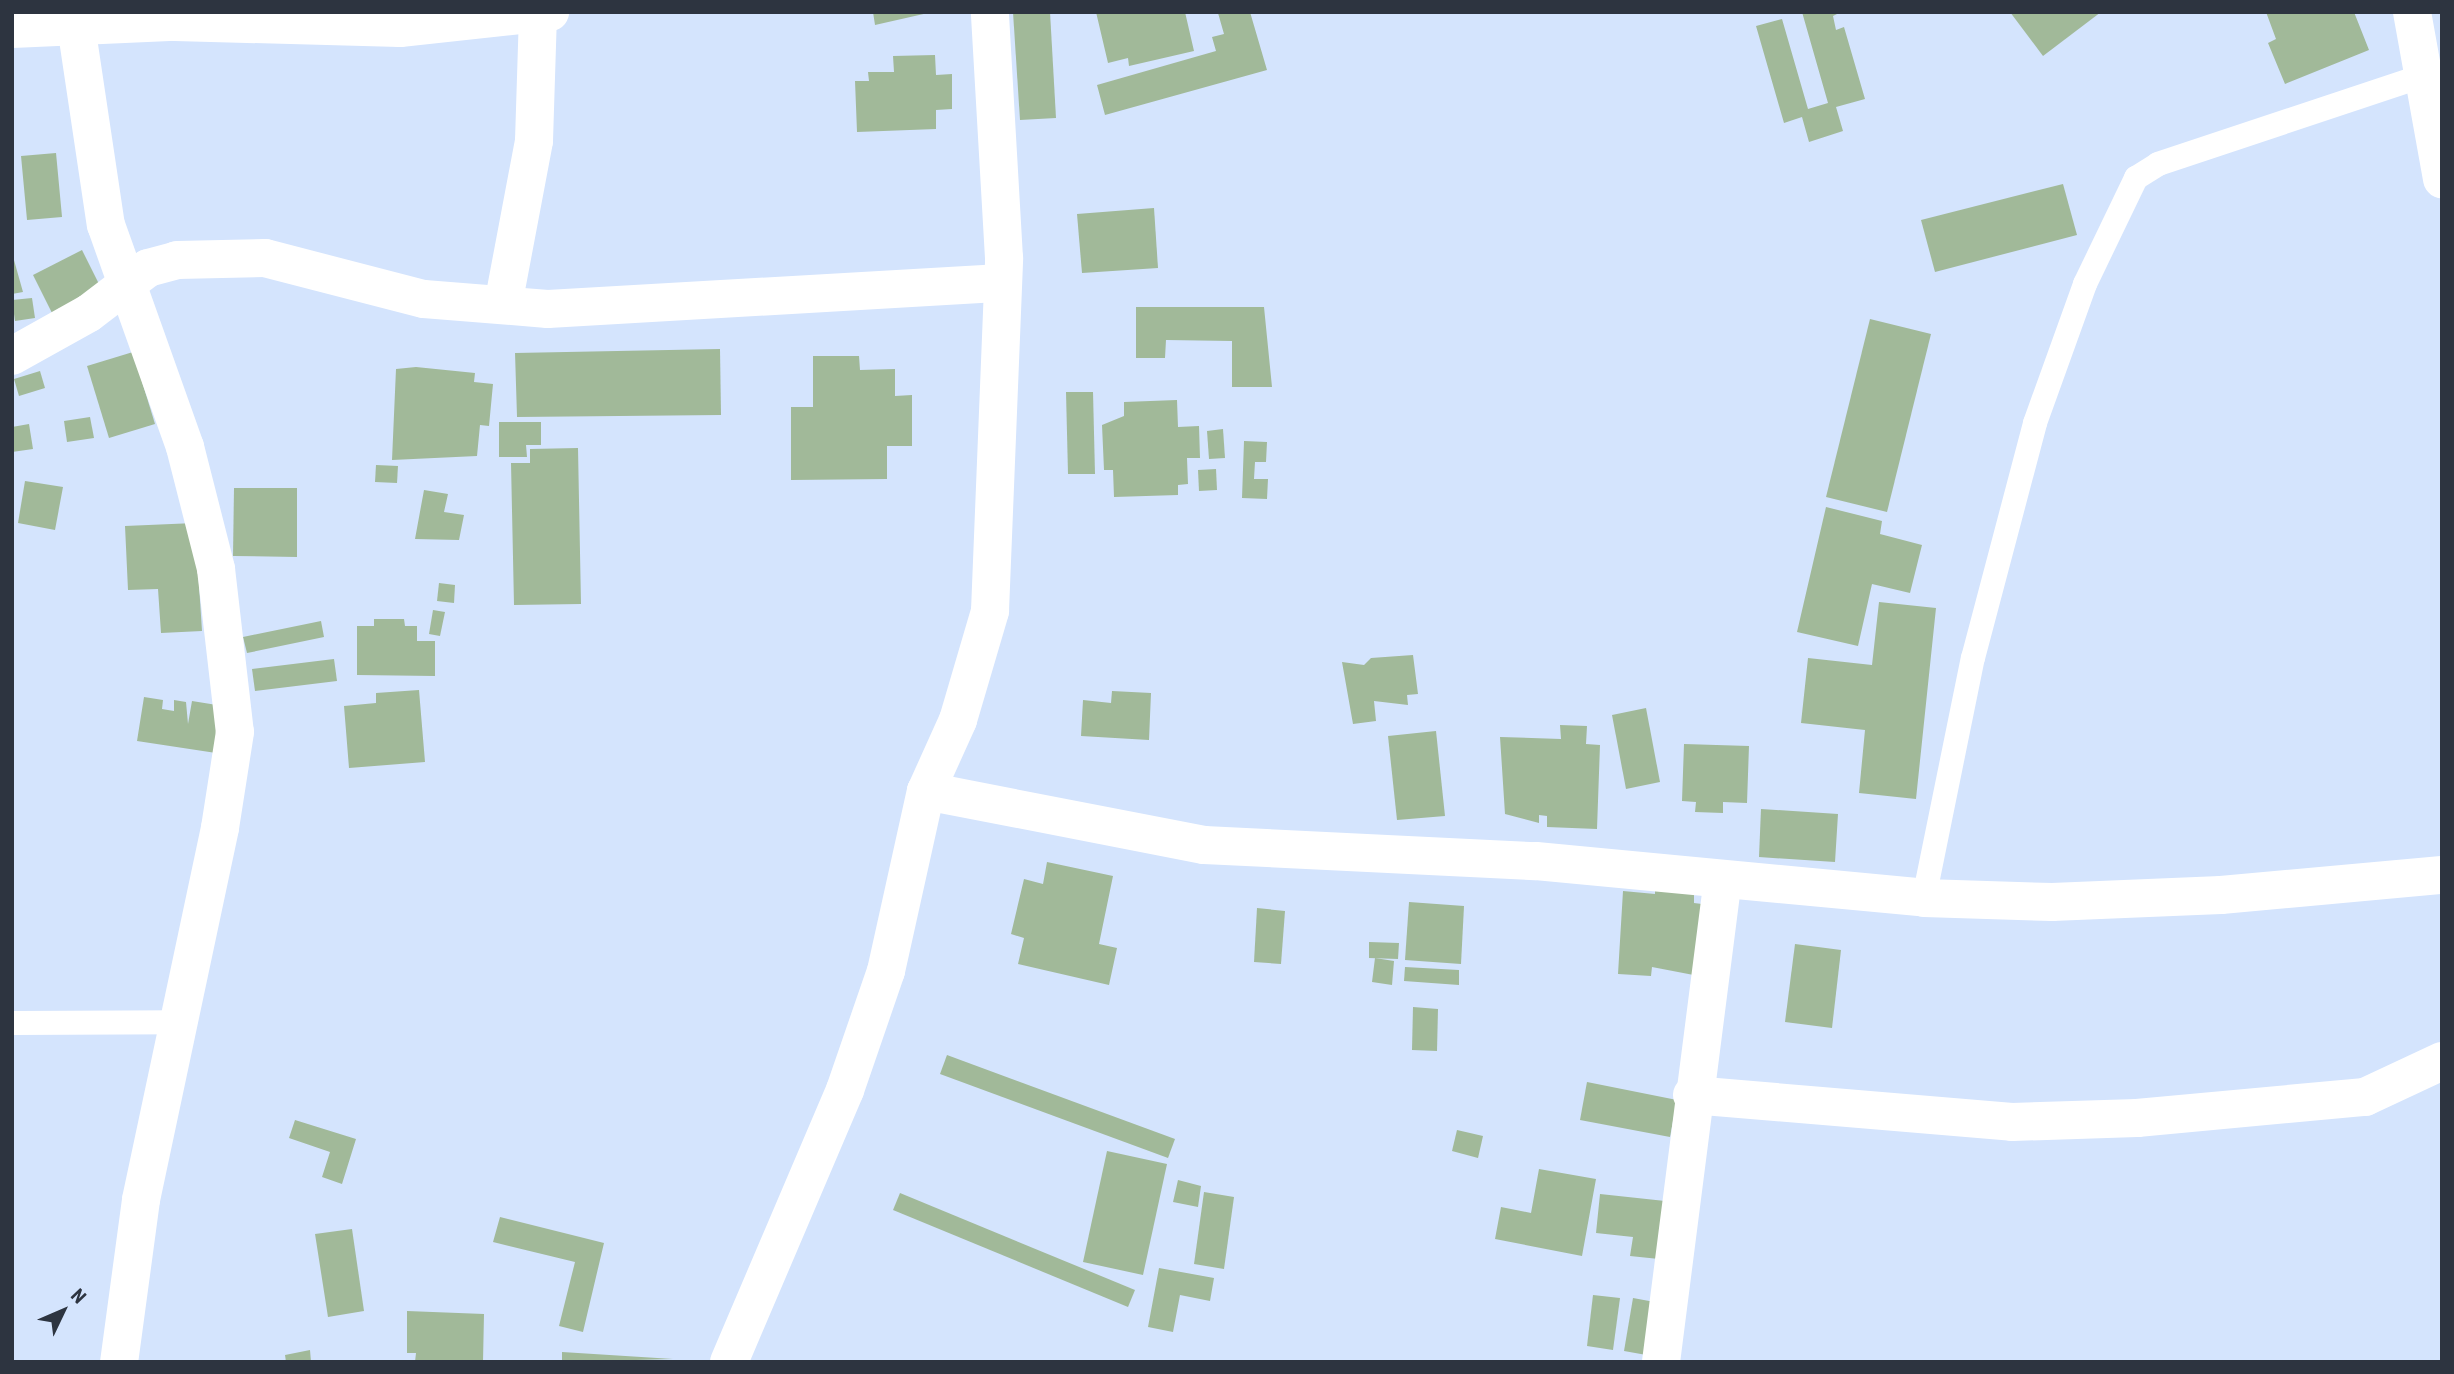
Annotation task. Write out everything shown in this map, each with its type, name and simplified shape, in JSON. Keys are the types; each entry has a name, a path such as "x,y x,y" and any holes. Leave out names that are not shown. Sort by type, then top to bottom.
{"street":[{"path":"729,1362 849,1078 886,971 926,791 962,708 990,611 1002,283 990,12"},
{"path":"2412,12 2442,179"},
{"path":"12,29 74,22 400,28 544,14 534,141 503,305"},
{"path":"74,22 92,157 127,282 198,494 233,690 230,775 141,1200 119,1362"},
{"path":"12,356 89,313 127,282 177,260 265,258 424,299 548,309 808,299 1002,283"},
{"path":"926,791 1205,845 1403,852 1924,898 2169,897 2442,875"},
{"path":"1661,1362 1692,1095 1723,880"},
{"path":"2365,1097 2442,1061"},
{"path":"1692,1095 2012,1122 2137,1118 2365,1097 2442,1094"}],"lane":[{"path":"1924,898 1973,658 2035,424 2085,284 2136,178 2158,164 2423,76"},
{"path":"12,1023 179,1022"}],"building":[{"path":"873,12 928,12 928,13 875,25"},
{"path":"1013,12 1050,12 1056,118 1020,120"},
{"path":"1096,12 1185,12 1194,51 1129,66 1128,58 1108,63"},
{"path":"1250,12 1267,70 1105,115 1097,85 1216,51 1212,37 1224,34 1218,13"},
{"path":"1802,12 1841,12 1833,16 1836,30 1844,27 1865,99 1836,107 1843,131 1809,142 1802,117 1784,123 1756,26 1782,19 1808,109 1828,103"},
{"path":"2010,12 2101,12 2043,56"},
{"path":"2266,12 2354,12 2369,50 2285,84 2268,43 2276,39"},
{"path":"935,55 936,75 952,74 952,109 936,110 936,129 857,132 855,81 869,81 868,72 894,72 893,56"},
{"path":"56,153 62,217 27,220 21,156"},
{"path":"2063,184 2077,235 1935,272 1921,220"},
{"path":"1154,208 1158,268 1082,273 1077,214"},
{"path":"82,250 101,288 52,313 33,275"},
{"path":"12,253 23,292 12,294"},
{"path":"32,298 35,318 15,321 12,300"},
{"path":"1136,307 1264,307 1272,387 1232,387 1232,341 1166,340 1165,358 1136,358"},
{"path":"1870,319 1931,334 1887,512 1826,497"},
{"path":"720,349 721,415 517,417 515,353"},
{"path":"133,352 155,424 109,438 87,366"},
{"path":"813,356 859,356 860,370 895,369 895,396 912,395 912,446 887,446 887,479 791,480 791,407 813,407"},
{"path":"416,367 475,373 474,382 493,384 489,426 480,425 477,456 392,460 396,369"},
{"path":"40,371 45,388 19,396 14,379"},
{"path":"1066,392 1093,392 1095,474 1068,474"},
{"path":"1177,400 1178,427 1199,426 1200,458 1187,458 1188,484 1178,485 1178,495 1114,497 1113,470 1104,470 1102,425 1124,416 1124,402"},
{"path":"90,417 94,438 67,442 64,421"},
{"path":"499,422 541,422 541,445 526,445 527,457 499,457"},
{"path":"29,424 33,449 12,452 12,427"},
{"path":"1223,429 1225,458 1209,459 1207,431"},
{"path":"1244,441 1267,442 1266,462 1255,462 1254,479 1268,479 1267,499 1242,498"},
{"path":"578,448 581,604 514,605 511,463 530,463 530,449"},
{"path":"376,465 398,466 397,483 375,482"},
{"path":"1216,469 1217,490 1199,491 1198,470"},
{"path":"25,481 63,487 55,530 18,523"},
{"path":"234,488 297,488 297,557 233,556"},
{"path":"424,490 448,494 444,512 464,515 459,540 415,539"},
{"path":"1826,507 1882,521 1880,534 1922,545 1910,593 1872,584 1858,646 1797,632"},
{"path":"195,523 202,631 161,633 158,589 128,590 125,526"},
{"path":"439,583 455,585 454,603 437,601"},
{"path":"1879,602 1936,608 1916,799 1859,793 1865,730 1801,723 1808,658 1872,665"},
{"path":"433,610 445,612 440,636 429,634"},
{"path":"374,619 404,619 405,626 417,626 417,641 435,641 435,676 357,675 357,626 374,626"},
{"path":"321,621 324,637 247,653 243,637"},
{"path":"1413,655 1418,694 1407,695 1408,705 1374,701 1376,721 1353,724 1342,662 1364,665 1371,658"},
{"path":"334,659 337,681 255,691 252,669"},
{"path":"419,690 425,762 349,768 344,706 376,703 376,693"},
{"path":"1112,691 1151,693 1149,740 1081,736 1083,700 1111,703"},
{"path":"144,697 163,700 162,709 174,711 174,700 186,702 188,724 192,701 223,706 216,753 137,741"},
{"path":"1646,708 1660,782 1626,789 1612,715"},
{"path":"1560,725 1587,726 1586,744 1600,745 1597,829 1547,827 1547,816 1539,815 1539,823 1505,814 1500,737 1561,739"},
{"path":"1436,731 1445,816 1397,820 1388,736"},
{"path":"1684,744 1749,746 1747,803 1723,802 1723,813 1695,812 1696,802 1682,801"},
{"path":"1761,809 1838,814 1835,862 1759,857"},
{"path":"1047,862 1113,876 1099,944 1117,948 1109,985 1018,964 1024,938 1011,934 1024,879 1043,884"},
{"path":"1655,885 1694,888 1694,903 1710,905 1704,977 1652,967 1651,976 1618,974 1623,891 1655,894"},
{"path":"1409,902 1464,906 1461,964 1405,960"},
{"path":"1257,908 1285,911 1281,964 1254,962"},
{"path":"1369,942 1399,943 1398,959 1369,958"},
{"path":"1795,944 1841,950 1832,1028 1785,1022"},
{"path":"1375,958 1394,961 1392,985 1372,982"},
{"path":"1405,967 1459,970 1459,985 1404,981"},
{"path":"1413,1007 1438,1009 1437,1051 1412,1050"},
{"path":"947,1055 1175,1139 1168,1158 940,1074"},
{"path":"1587,1082 1677,1100 1670,1137 1580,1120"},
{"path":"295,1120 356,1139 342,1184 322,1177 330,1152 289,1138"},
{"path":"1457,1130 1483,1136 1478,1158 1452,1151"},
{"path":"1107,1151 1167,1164 1143,1275 1083,1262"},
{"path":"1539,1169 1596,1179 1582,1256 1495,1239 1501,1207 1531,1213"},
{"path":"1178,1180 1201,1186 1198,1207 1173,1202"},
{"path":"1204,1192 1234,1197 1224,1269 1194,1264"},
{"path":"900,1193 1135,1290 1128,1307 893,1210"},
{"path":"1600,1194 1665,1201 1659,1259 1630,1256 1633,1237 1596,1233"},
{"path":"500,1217 604,1243 583,1332 559,1326 575,1262 493,1242"},
{"path":"352,1229 364,1311 328,1317 315,1234"},
{"path":"1159,1268 1214,1278 1210,1301 1180,1295 1173,1332 1148,1327"},
{"path":"1593,1295 1620,1298 1613,1350 1587,1346"},
{"path":"1633,1298 1660,1303 1652,1356 1624,1351"},
{"path":"407,1311 484,1314 483,1362 415,1362 416,1353 407,1353"},
{"path":"310,1350 311,1362 286,1362 285,1355"},
{"path":"562,1352 673,1359 562,1362"}]}
